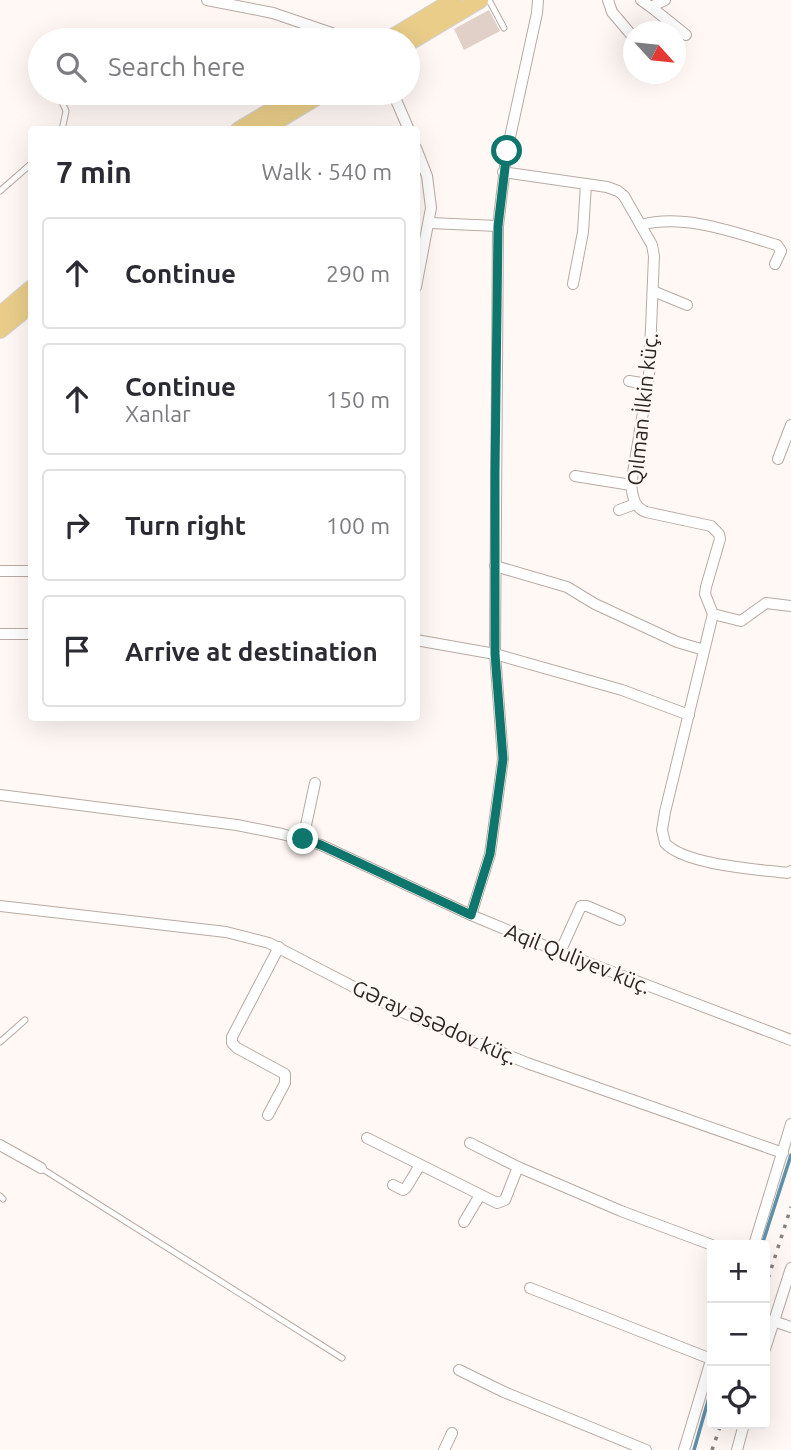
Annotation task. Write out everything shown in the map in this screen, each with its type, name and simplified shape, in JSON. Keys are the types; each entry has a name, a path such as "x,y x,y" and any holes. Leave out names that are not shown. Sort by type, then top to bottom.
{"main road":[{"path":"420,36 480,0"},
{"path":"407,28 449,1"},
{"path":"246,126 281,105"},
{"path":"281,124 307,105"},
{"path":"0,315 28,291"},
{"path":"0,330 28,307"}],"street":[{"path":"207,0 273,13 317,28"},
{"path":"273,13 274,0"},
{"path":"471,915 490,854 503,759 495,654 498,226 503,172 538,0"},
{"path":"608,0 612,12 623,25"},
{"path":"640,0 668,21"},
{"path":"651,7 665,0"},
{"path":"398,105 407,126"},
{"path":"420,157 428,176 431,194 430,223 420,269"},
{"name":"Qılman İlkin küç.","path":"503,172 618,191 625,196 654,250 648,384 631,485 635,504 646,512 716,529 719,534 719,544 705,594 713,614 662,830 665,843 671,850 692,858 787,873 791,871"},
{"path":"573,284 583,232 586,184"},
{"path":"641,225 662,221 718,227 777,245 781,251 775,264"},
{"path":"430,223 498,226"},
{"path":"653,291 687,305"},
{"path":"629,382 648,384"},
{"path":"778,459 791,425"},
{"path":"575,476 631,485"},
{"path":"619,510 635,504"},
{"path":"495,566 567,587 595,604 677,642 704,650"},
{"path":"0,571 28,571"},
{"path":"713,614 741,621 766,604 791,606"},
{"path":"0,634 28,634"},
{"path":"420,641 495,654 622,690 689,715"},
{"path":"303,839 315,783"},
{"name":"Aqil Quliyev küç.","path":"0,794 237,825 303,839 560,952 791,1040"},
{"name":"Gəray Əsədov küç.","path":"0,905 226,932 279,947 402,1012 527,1063 783,1153"},
{"path":"560,952 581,906 620,920"},
{"path":"268,1115 285,1083 285,1074 237,1048 232,1043 232,1037 279,947"},
{"path":"756,1240 791,1124"},
{"path":"367,1138 497,1203 502,1203 518,1167"},
{"path":"470,1143 609,1206 707,1243"},
{"path":"0,1145 41,1168"},
{"path":"393,1185 403,1190 406,1188 420,1165"},
{"path":"464,1222 480,1195"},
{"path":"770,1332 791,1268"},
{"path":"530,1288 707,1356"},
{"path":"773,1321 791,1326"},
{"path":"684,1450 710,1366"},
{"path":"459,1370 504,1392 646,1450"},
{"path":"737,1450 743,1429"},
{"path":"444,1450 452,1433"}],"lane":[{"path":"489,0 504,29"},
{"path":"63,105 66,111 63,126"},
{"path":"0,191 28,166"},
{"path":"0,1042 25,1020"},
{"path":"41,1168 342,1358"}],"building":[{"path":"489,10 500,31 464,50 454,29"}],"waterway":[{"path":"764,1240 791,1155"},
{"path":"694,1450 707,1404"}],"railway":[{"path":"770,1272 791,1207"},
{"path":"712,1450 719,1429"}],"route":[{"path":"303,839 471,915 482,884 490,854 503,759 495,654 495,472 498,226 507,151"}]}
